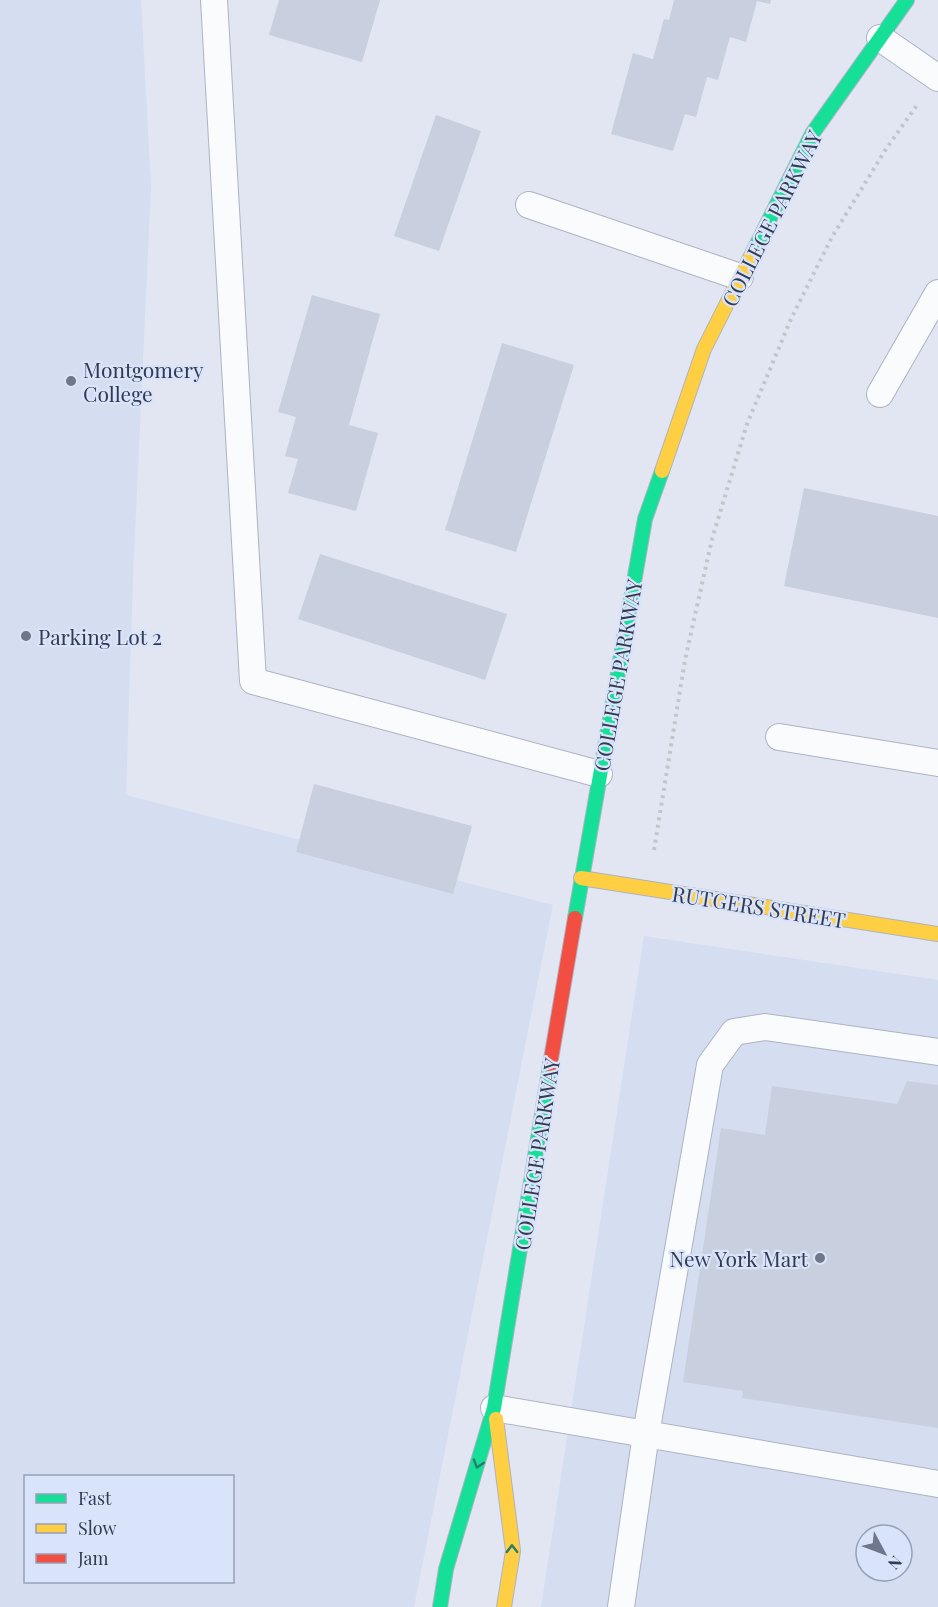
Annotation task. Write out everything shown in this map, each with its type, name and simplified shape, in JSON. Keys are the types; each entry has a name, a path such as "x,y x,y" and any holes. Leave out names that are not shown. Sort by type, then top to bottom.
{"street":[{"name":"COLLEGE PARKWAY","path":"440,1607 446,1569 494,1408 581,878 645,519 704,349 740,277 813,134 907,0"},
{"name":"RUTGERS STREET","path":"581,878 938,934"},
{"name":"COLLEGE PARKWAY","path":"494,1408 513,1551 504,1607"}],"lane":[{"path":"214,0 253,681 599,774"},
{"path":"880,38 937,77"},
{"path":"529,205 740,277"},
{"path":"880,394 938,293"},
{"path":"779,737 938,763"},
{"path":"621,1607 646,1434 710,1065 734,1032 765,1027 938,1052"},
{"path":"494,1408 938,1484"}],"path":[{"path":"646,889 685,660 712,539 747,424 791,319 832,237 886,149 937,77"}],"shaded area":[{"path":"0,0 141,0 151,186 133,577 126,795 553,905 414,1607 0,1607"},
{"path":"644,936 938,980 938,1607 541,1607"}],"building":[{"path":"279,0 380,0 362,62 269,35"},
{"path":"674,0 771,0 770,4 757,1 746,42 730,37 718,80 707,77 696,117 685,114 673,151 611,134 633,53 653,59 664,19 669,20"},
{"path":"436,115 481,131 439,251 394,236"},
{"path":"312,295 380,314 349,425 378,433 356,511 288,493 298,459 285,456 296,417 278,412"},
{"path":"502,343 574,365 516,552 445,530"},
{"path":"804,488 938,516 938,618 784,586"},
{"path":"320,554 507,614 485,680 298,619"},
{"path":"314,784 472,826 453,894 296,852"},
{"name":"New York Mart","path":"907,1081 938,1085 938,1428 742,1398 743,1391 683,1382 721,1128 765,1135 772,1086 897,1104"}],"traffic: fast":[{"path":"753,252 812,134 907,0"},
{"path":"575,918 645,519 662,471"},
{"path":"440,1607 446,1569 494,1408 550,1065"}],"traffic: slow":[{"path":"662,471 704,349 753,252"},
{"path":"581,878 938,934"},
{"path":"496,1419 513,1551 504,1607"}],"traffic: jam":[{"path":"550,1065 575,918"}],"place":[{"name":"Montgomery College","path":"71,381"},
{"name":"Parking Lot 2","path":"26,636"},
{"name":"New York Mart","path":"820,1258"}]}
